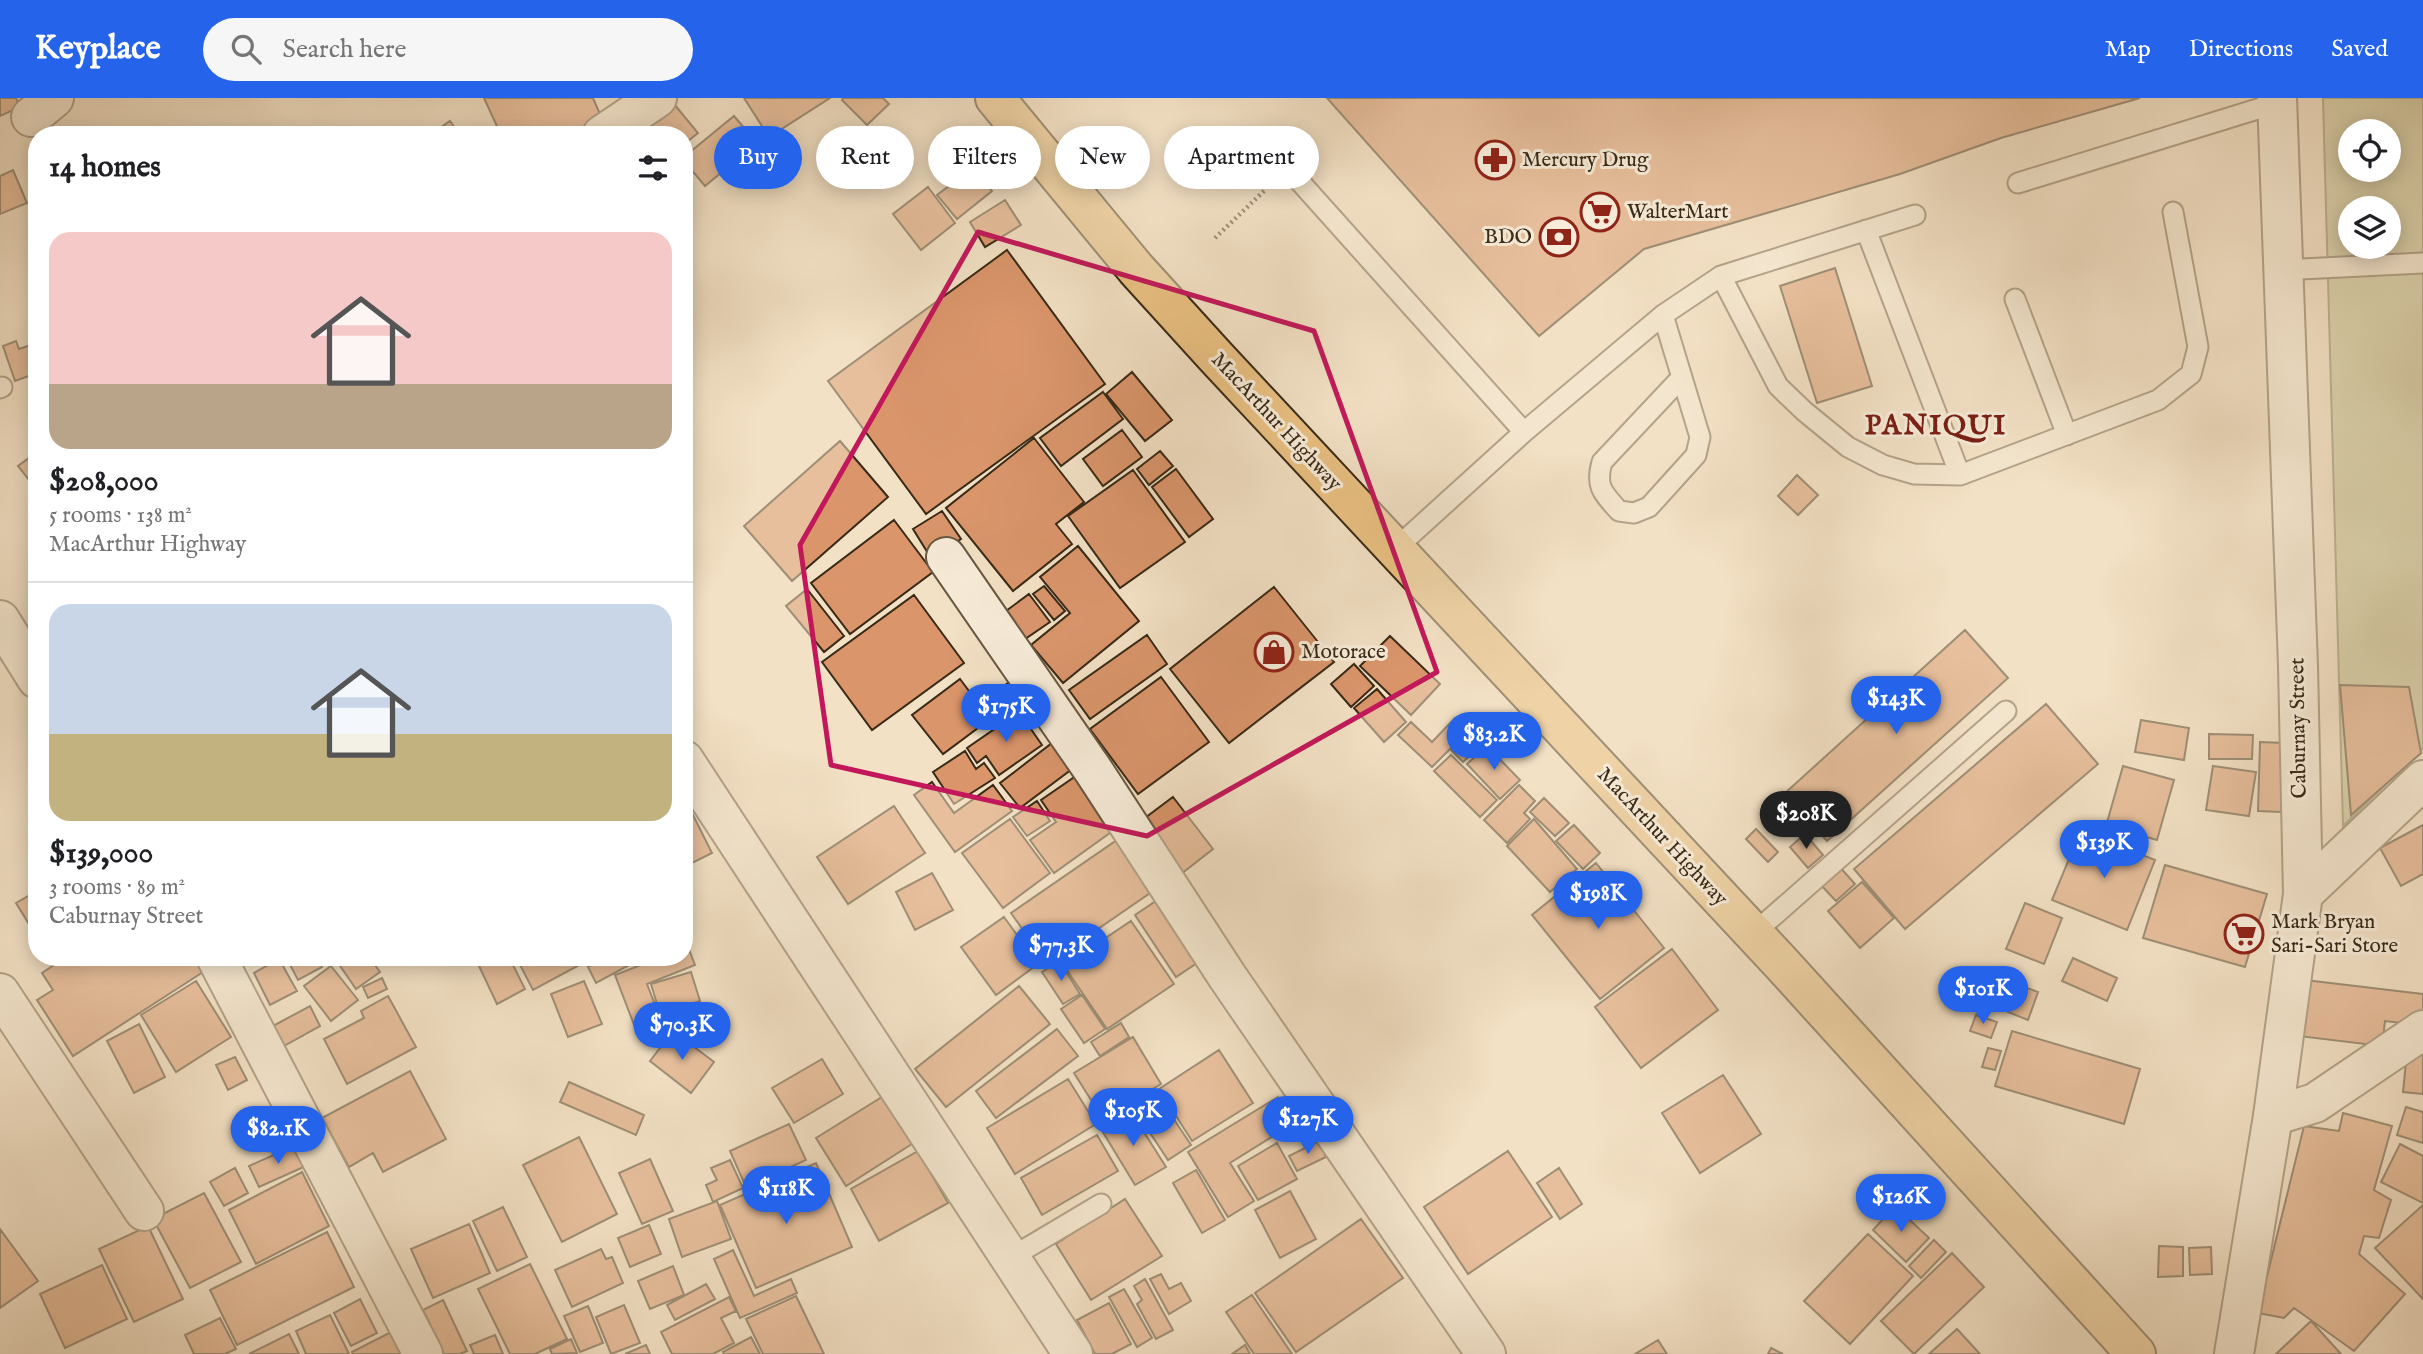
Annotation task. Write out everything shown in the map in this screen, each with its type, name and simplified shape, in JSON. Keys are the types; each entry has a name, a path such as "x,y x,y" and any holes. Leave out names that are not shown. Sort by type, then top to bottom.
{"highway":[{"name":"MacArthur Highway","path":"995,98 1136,269 1753,934 2136,1354"}],"street":[{"path":"615,126 656,98"},
{"name":"Caburnay Street","path":"2234,1354 2273,1116 2303,894 2298,666 2277,101"},
{"path":"946,556 1093,771 1227,976 1486,1354"},
{"path":"0,620 28,665"},
{"path":"693,774 1073,1354"},
{"path":"2303,894 2423,780"},
{"path":"221,966 424,1354"},
{"path":"0,993 144,1211"},
{"path":"2273,1116 2315,1103 2423,1030"}],"lane":[{"path":"2018,183 2277,101"},
{"path":"1308,189 1524,432"},
{"path":"1721,276 1779,386 1804,411 1848,447 1882,465 1914,474 1960,475 2158,400 2191,374 2198,347 2173,212"},
{"path":"1394,550 1524,432 1663,315 1721,276 1915,215"},
{"path":"1866,230 1960,475"},
{"path":"2283,270 2423,263"},
{"path":"2015,299 2067,435"},
{"path":"1663,315 1682,377 1700,437 1696,456 1649,507 1634,513 1619,511 1602,492 1598,477 1602,462 1682,377"},
{"path":"1753,934 2006,711"},
{"path":"1010,1258 1101,1204"}],"path":[{"path":"1215,238 1265,189"}],"highlighted area":[{"path":"978,232 1314,331 1437,672 1147,836 831,765 800,545"}],"green space":[{"path":"2323,98 2423,98 2423,748 2343,826"}],"building":[{"path":"0,98 16,98 20,107 0,116"},
{"path":"484,98 593,98 603,121 592,126 497,126"},
{"path":"744,98 830,98 786,126 762,126"},
{"path":"843,98 883,98 889,104 867,125"},
{"name":"WalterMart","path":"1327,98 2140,98 2001,138 1900,174 1644,249 1539,336"},
{"path":"674,104 692,126 647,126"},
{"path":"734,116 743,126 722,126"},
{"path":"714,132 714,179 705,186 693,172 693,150"},
{"path":"13,170 27,203 0,214 0,176"},
{"path":"928,187 955,223 921,250 893,214"},
{"path":"945,189 992,191 957,219 937,195"},
{"path":"1005,200 1021,225 985,247 970,222"},
{"path":"1007,250 1105,384 926,514 828,381"},
{"path":"1835,268 1872,386 1817,403 1780,286"},
{"path":"16,341 19,349 28,346 28,376 15,381 3,346"},
{"path":"1132,372 1172,420 1145,441 1106,394"},
{"path":"1103,392 1123,419 1061,466 1040,438"},
{"path":"1122,430 1142,457 1103,486 1083,459"},
{"path":"1034,438 1084,502 1056,524 1072,544 1013,591 946,508"},
{"path":"840,441 888,497 792,581 744,526"},
{"path":"1160,451 1173,466 1149,485 1137,469"},
{"path":"28,459 28,479 18,466"},
{"path":"1176,469 1213,519 1189,537 1152,487"},
{"path":"1133,470 1185,542 1120,588 1068,516"},
{"path":"1797,475 1818,495 1798,515 1778,496"},
{"path":"942,511 961,539 931,558 913,529"},
{"path":"894,520 933,572 850,634 811,583"},
{"path":"1078,546 1139,621 1063,683 1031,645 1070,613 1040,577"},
{"path":"1044,586 1065,611 1054,620 1033,594"},
{"path":"1274,587 1334,662 1229,743 1170,669"},
{"path":"807,589 844,636 824,652 786,606"},
{"path":"1029,594 1050,622 1025,639 1006,611"},
{"path":"914,595 964,663 872,730 822,662"},
{"path":"1965,630 2008,678 1827,841 1784,794"},
{"path":"1147,635 1167,664 1090,719 1069,690"},
{"path":"1390,636 1440,684 1411,715 1360,666"},
{"path":"1354,664 1374,686 1351,707 1331,684"},
{"path":"1161,677 1209,742 1138,794 1090,729"},
{"path":"1015,678 1030,698 996,722 982,702"},
{"path":"960,679 990,719 943,754 912,715"},
{"path":"2340,685 2409,687 2421,753 2351,815"},
{"path":"1377,689 1406,722 1384,742 1354,708"},
{"path":"2046,704 2098,764 1905,929 1854,869"},
{"path":"1019,712 1042,745 999,775 986,756 977,763 967,748"},
{"path":"1455,718 1468,731 1432,767 1398,735 1411,722 1432,742"},
{"path":"2141,720 2189,728 2184,760 2135,752"},
{"path":"1470,731 1482,744 1463,762 1451,750"},
{"path":"2209,734 2253,735 2252,759 2209,759"},
{"path":"2260,742 2284,743 2281,812 2258,811"},
{"path":"1052,743 1072,769 1020,808 1000,783"},
{"path":"1487,746 1520,780 1500,799 1467,764"},
{"path":"965,751 976,769 984,763 995,778 954,804 933,772"},
{"path":"1451,755 1497,800 1480,817 1434,771"},
{"path":"2123,766 2174,780 2157,840 2106,826"},
{"path":"2213,766 2256,772 2249,816 2206,810"},
{"path":"1076,776 1114,830 1054,873 1030,840 1056,822 1041,800"},
{"path":"932,782 954,813 993,785 1012,811 955,852 914,795"},
{"path":"1519,785 1535,801 1524,813 1530,819 1507,843 1484,820"},
{"path":"1780,795 1791,805 1775,822 1764,811"},
{"path":"1173,797 1213,849 1181,874 1141,821"},
{"path":"1544,798 1569,823 1555,836 1530,812"},
{"path":"1037,801 1050,821 1027,836 1013,817"},
{"path":"894,806 925,853 848,904 817,857"},
{"path":"1789,810 1804,825 1794,835 1780,821"},
{"path":"693,815 712,853 693,862"},
{"path":"1010,819 1050,873 1003,908 962,853"},
{"path":"1534,819 1577,869 1550,892 1507,846"},
{"path":"1574,825 1600,853 1583,869 1556,841"},
{"path":"2423,825 2423,874 2401,886 2380,848"},
{"path":"1756,829 1778,852 1768,862 1746,839"},
{"path":"2081,830 2155,860 2127,930 2052,900"},
{"path":"1805,834 1823,855 1808,868 1790,847"},
{"path":"1117,840 1153,891 1047,964 1011,913"},
{"path":"1596,863 1664,948 1600,999 1532,915"},
{"path":"1838,865 1855,884 1836,901 1819,883"},
{"path":"2165,865 2267,894 2245,967 2143,938"},
{"path":"932,873 953,910 915,930 896,892"},
{"path":"1862,882 1894,918 1860,948 1828,911"},
{"path":"28,896 28,922 16,903"},
{"path":"1159,899 1200,961 1176,977 1135,915"},
{"path":"2025,903 2062,918 2044,964 2006,949"},
{"path":"1004,917 1038,964 996,995 961,947"},
{"path":"1131,921 1174,984 1107,1029 1064,966"},
{"path":"1672,949 1718,1010 1641,1068 1595,1007"},
{"path":"2073,958 2117,978 2107,1001 2062,981"},
{"path":"1059,961 1080,994 1063,1004 1042,972"},
{"path":"52,966 199,966 203,972 73,1056 37,1000 53,990 42,973"},
{"path":"266,966 283,966 297,991 270,1005 254,973"},
{"path":"291,966 322,966 322,967 298,980"},
{"path":"331,966 358,1000 331,1021 304,986"},
{"path":"340,966 376,966 380,972 356,989"},
{"path":"479,966 514,966 525,989 497,1004"},
{"path":"521,966 577,966 533,990"},
{"path":"590,966 627,966 596,983"},
{"path":"638,966 692,966 647,984 661,1020 636,1030 615,975"},
{"path":"691,972 700,1001 660,1014 651,984"},
{"path":"382,978 387,989 368,998 363,987"},
{"path":"2305,980 2423,994 2423,1017 2420,1025 2385,1021 2382,1046 2298,1036"},
{"path":"196,981 231,1037 176,1072 141,1015"},
{"path":"584,981 602,1024 568,1037 551,994"},
{"path":"2013,983 2038,992 2028,1020 2003,1010"},
{"path":"1019,986 1050,1024 946,1107 915,1069"},
{"path":"1082,995 1105,1029 1084,1043 1061,1009"},
{"path":"388,996 416,1047 347,1084 324,1039 364,1018 361,1011"},
{"path":"310,1006 320,1026 284,1046 273,1026"},
{"path":"1976,1015 1997,1022 1991,1038 1970,1031"},
{"path":"1121,1023 1129,1037 1100,1056 1091,1042"},
{"path":"139,1024 165,1077 134,1093 107,1041"},
{"path":"1057,1029 1078,1056 996,1118 976,1091"},
{"path":"673,1031 714,1062 691,1093 650,1061"},
{"path":"2012,1031 2140,1069 2124,1124 1995,1086"},
{"path":"1133,1037 1161,1084 1103,1119 1074,1073"},
{"path":"1988,1048 2001,1051 1995,1070 1982,1067"},
{"path":"1219,1050 1253,1103 1192,1141 1159,1089"},
{"path":"2407,1052 2423,1053 2423,1094 2403,1092"},
{"path":"235,1057 247,1080 228,1090 216,1065"},
{"path":"822,1059 843,1094 794,1123 772,1088"},
{"path":"410,1071 446,1139 383,1172 373,1153 349,1167 322,1118"},
{"path":"1723,1075 1761,1134 1700,1173 1662,1113"},
{"path":"1068,1079 1096,1124 1015,1174 987,1128"},
{"path":"569,1082 644,1115 636,1135 560,1102"},
{"path":"1155,1091 1191,1145 1168,1160 1133,1107"},
{"path":"885,1095 915,1142 846,1186 816,1138"},
{"path":"1278,1097 1294,1123 1230,1163 1254,1201 1228,1217 1188,1152"},
{"path":"2406,1107 2423,1112 2423,1143 2397,1135"},
{"path":"1130,1110 1166,1167 1135,1185 1101,1129"},
{"path":"2343,1113 2392,1126 2374,1190 2391,1200 2379,1238 2364,1236 2359,1254 2405,1294 2354,1351 2294,1308 2284,1318 2258,1313 2304,1126 2339,1131"},
{"path":"1314,1114 1325,1135 1304,1146 1293,1125"},
{"path":"789,1124 806,1160 746,1187 730,1151"},
{"path":"1097,1135 1118,1171 1042,1215 1021,1178"},
{"path":"579,1137 617,1214 562,1242 523,1165"},
{"path":"1319,1141 1326,1157 1297,1171 1289,1156"},
{"path":"1277,1143 1297,1179 1258,1200 1238,1166"},
{"path":"2400,1144 2423,1156 2423,1203 2381,1182"},
{"path":"296,1145 306,1166 259,1187 249,1166"},
{"path":"918,1151 948,1203 879,1241 851,1189"},
{"path":"1508,1151 1552,1217 1468,1274 1424,1207"},
{"path":"650,1159 673,1211 642,1224 619,1173"},
{"path":"730,1160 743,1188 713,1202 706,1185 717,1180 711,1168"},
{"path":"816,1163 852,1247 756,1288 720,1205"},
{"path":"235,1168 248,1193 224,1206 210,1182"},
{"path":"1559,1168 1582,1204 1560,1219 1537,1183"},
{"path":"1196,1170 1225,1220 1202,1233 1173,1183"},
{"path":"302,1172 329,1226 256,1264 229,1210"},
{"path":"1290,1191 1316,1239 1280,1258 1255,1210"},
{"path":"204,1193 241,1262 190,1288 153,1219"},
{"path":"1125,1199 1162,1256 1091,1300 1056,1244"},
{"path":"717,1201 731,1239 682,1257 669,1219"},
{"path":"2423,1205 2423,1299 2375,1248"},
{"path":"1895,1206 1929,1238 1906,1262 1873,1230"},
{"path":"503,1207 527,1257 497,1271 473,1221"},
{"path":"1361,1219 1403,1278 1296,1352 1255,1293"},
{"path":"469,1224 490,1273 433,1298 411,1249"},
{"path":"649,1225 661,1254 630,1267 618,1238"},
{"path":"148,1226 183,1299 134,1322 99,1249"},
{"path":"0,1229 38,1281 0,1308"},
{"path":"327,1232 354,1287 237,1345 210,1290"},
{"path":"1868,1234 1913,1276 1850,1344 1804,1301"},
{"path":"1934,1240 1946,1252 1921,1278 1909,1266"},
{"path":"2159,1246 2183,1247 2183,1276 2158,1277"},
{"path":"2211,1247 2212,1274 2190,1275 2189,1248"},
{"path":"601,1249 606,1259 612,1257 623,1283 572,1307 555,1270"},
{"path":"733,1250 754,1296 791,1279 797,1293 740,1318 714,1259"},
{"path":"1952,1253 1984,1287 1914,1354 1881,1321"},
{"path":"530,1264 567,1339 535,1354 510,1354 478,1289"},
{"path":"102,1265 127,1319 65,1348 40,1294"},
{"path":"673,1266 684,1295 650,1309 638,1281"},
{"path":"1161,1274 1169,1289 1181,1283 1191,1301 1169,1314 1150,1279"},
{"path":"1145,1279 1173,1330 1156,1339 1137,1304 1142,1300 1134,1286"},
{"path":"706,1284 715,1299 675,1320 667,1305"},
{"path":"1124,1289 1152,1338 1137,1347 1109,1297"},
{"path":"1252,1295 1292,1354 1254,1354 1226,1312"},
{"path":"796,1296 824,1354 763,1354 746,1319"},
{"path":"729,1297 736,1311 721,1318 734,1343 713,1354 672,1354 661,1332"},
{"path":"360,1299 377,1333 351,1346 334,1313"},
{"path":"443,1300 467,1351 460,1354 444,1354 423,1310"},
{"path":"1109,1303 1131,1344 1112,1354 1095,1354 1077,1320"},
{"path":"624,1305 640,1343 611,1354 596,1317"},
{"path":"588,1306 603,1343 580,1352 564,1316"},
{"path":"330,1315 349,1354 306,1354 296,1331"},
{"path":"220,1318 236,1349 225,1354 194,1354 185,1335"},
{"path":"2311,1321 2341,1354 2276,1354"},
{"path":"1957,1329 1980,1354 1929,1354"},
{"path":"391,1332 402,1354 353,1354 352,1352"},
{"path":"289,1334 299,1354 249,1354"},
{"path":"495,1335 503,1354 474,1354 470,1345"},
{"path":"751,1337 760,1354 724,1354 723,1352"},
{"path":"571,1339 577,1353 552,1354 550,1349"},
{"path":"1658,1340 1667,1354 1635,1354"},
{"path":"646,1345 650,1354 625,1354"},
{"path":"1245,1345 1250,1354 1232,1354"},
{"path":"1771,1348 1783,1354 1768,1354"}],"place":[{"name":"Mercury Drug","path":"1495,160"},
{"name":"WalterMart","path":"1600,212"},
{"name":"BDO","path":"1559,237"},
{"name":"Motorace","path":"1274,652"},
{"name":"Mark Bryan Sari-Sari Store","path":"2244,934"}],"district":[{"name":"PANIQUI","path":"1936,426"}]}
